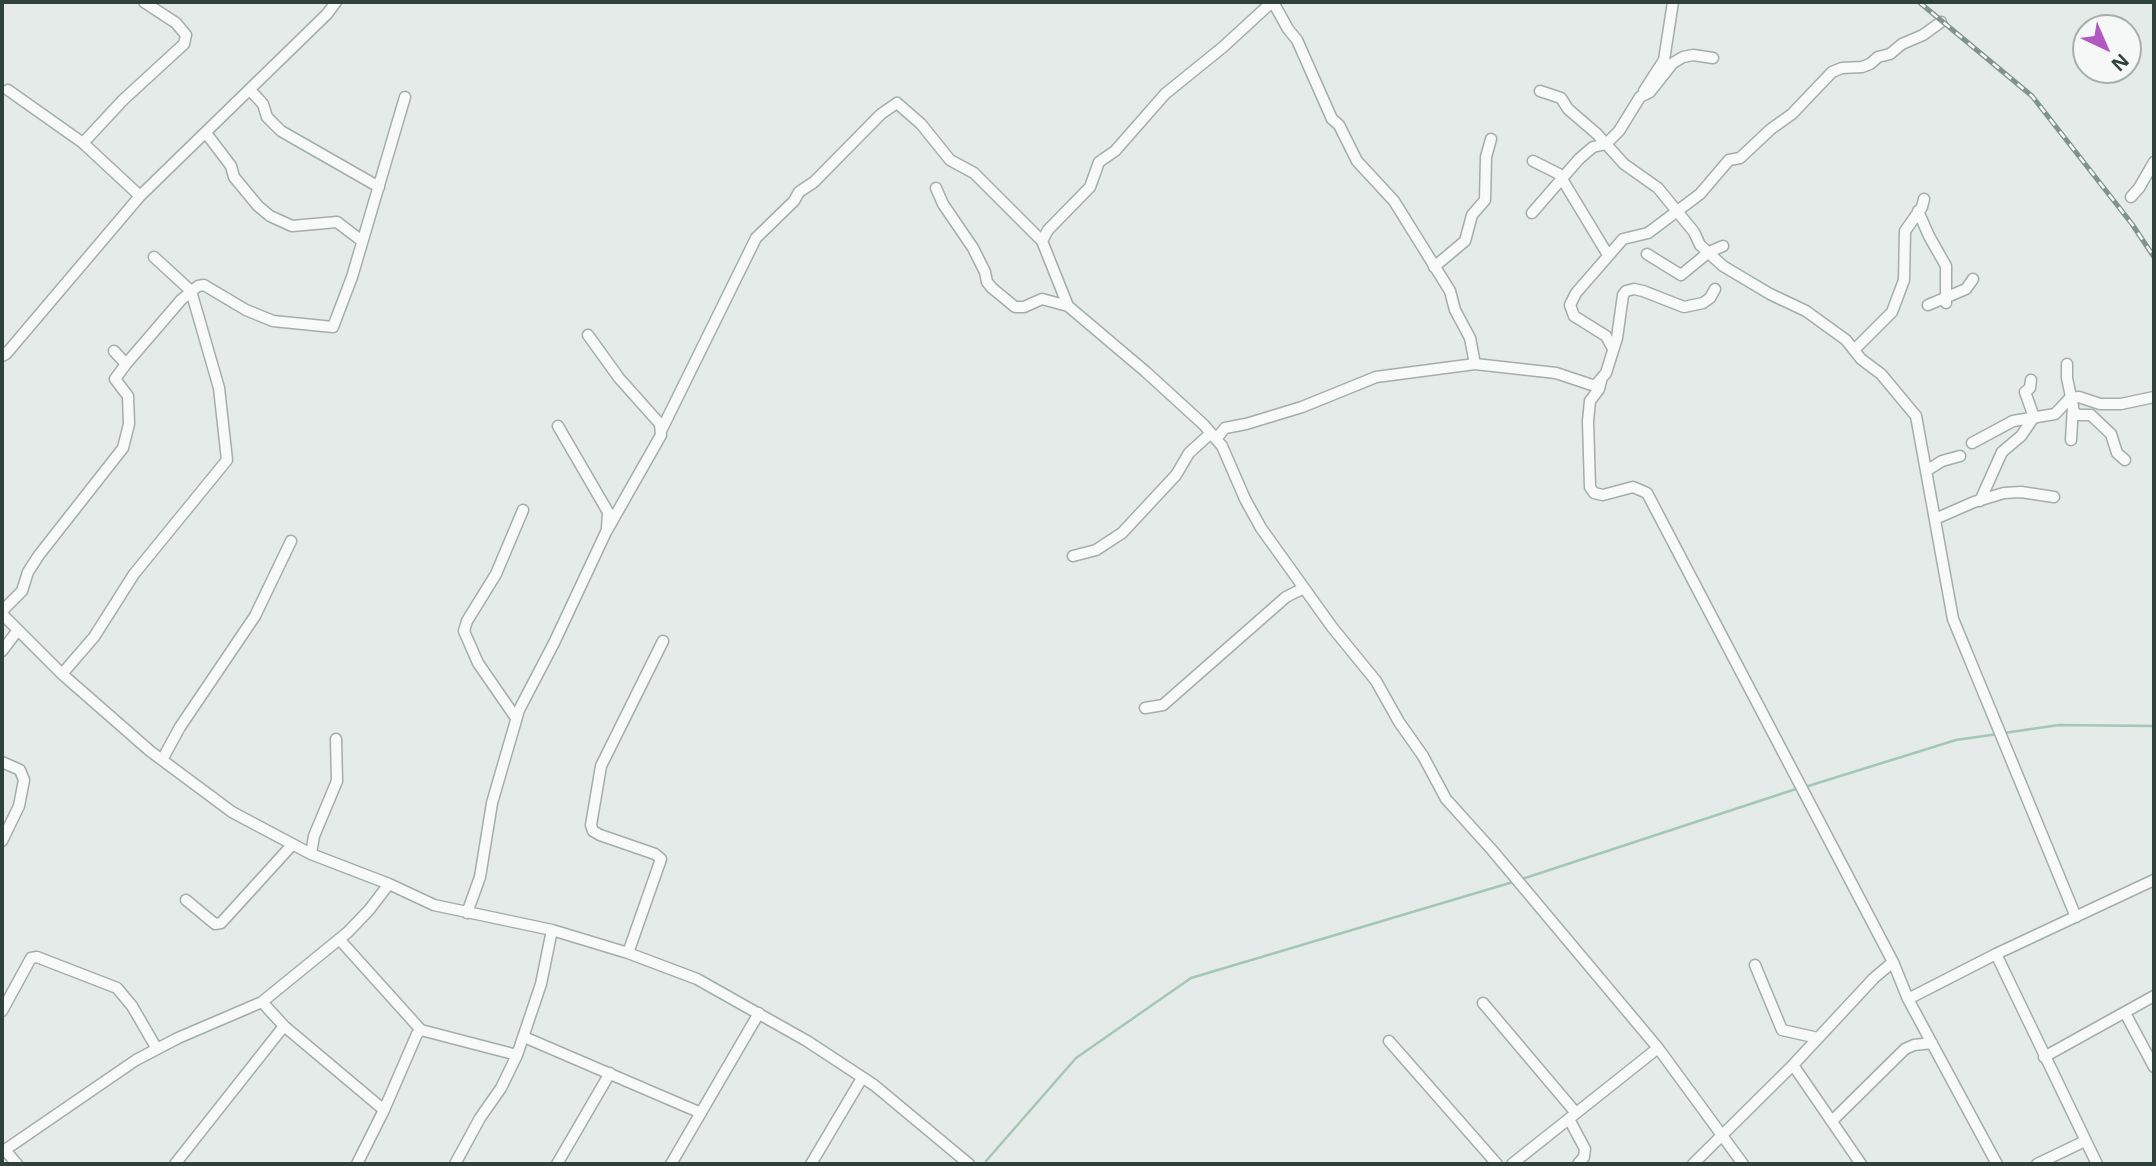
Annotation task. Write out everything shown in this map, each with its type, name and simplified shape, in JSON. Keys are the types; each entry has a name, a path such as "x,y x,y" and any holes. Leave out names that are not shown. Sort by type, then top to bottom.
{"street":[{"path":"83,143 123,100 184,44 186,36 176,23 144,2"},
{"path":"2,355 6,354 140,196 327,14 336,2"},
{"path":"1042,241 1048,230 1090,187 1099,162 1115,151 1165,93 1223,47 1273,2 1297,40 1332,119 1339,125 1357,162 1394,201 1450,291 1455,310 1470,338 1475,364"},
{"path":"1532,214 1593,147 1606,144 1619,131 1664,60 1673,2"},
{"path":"1613,349 1606,337 1574,316 1570,305 1576,293 1623,239 1648,233 1708,187 1729,160 1740,158 1771,129 1792,114 1832,72 1870,64 1941,22"},
{"path":"1640,97 1650,92 1673,63 1682,57 1693,55 1713,58"},
{"path":"8,90 83,143 140,196"},
{"path":"250,90 263,104 267,117 281,131 379,187"},
{"path":"1540,91 1561,98 1568,109 1624,164 1658,188 1694,233 1700,245 1723,266 1757,288 1806,311 1846,340 1861,359 1881,374 1916,416 1953,619 2076,917"},
{"path":"405,97 352,277 333,327 273,321 246,310 204,285 191,291 115,379 128,396 129,424 123,449 39,555 22,591 2,612 62,674 162,760 232,812 292,845 434,905 552,930 628,953 696,979 807,1041 862,1078 889,1097 969,1164"},
{"path":"467,913 480,877 492,803 516,718 606,532 661,435 757,238 794,201 799,192 814,182 881,114 897,103 921,124 950,160 974,173 1042,241 1068,306"},
{"path":"206,133 225,158 234,177 270,216 292,226 337,222 362,241"},
{"path":"1434,267 1465,241 1472,215 1485,200 1486,157 1491,139"},
{"path":"1533,161 1559,174 1608,255"},
{"path":"2131,197 2154,162"},
{"path":"936,188 943,204 973,248 989,285 1002,297 1018,308 1042,299 1068,306 1113,342 1222,446 1256,520 1332,628 1377,681 1446,799 1522,885 1658,1048 1743,1164"},
{"path":"1854,350 1892,312 1901,291 1906,267 1905,232 1924,199"},
{"path":"1918,211 1928,236 1946,266 1946,300"},
{"path":"1647,254 1681,275 1709,252 1723,246"},
{"path":"62,674 94,637 134,574 227,460 219,388 191,291 155,257"},
{"path":"1928,305 1946,300 1966,289 1973,279"},
{"path":"1715,289 1703,303 1684,307 1643,291 1626,290 1613,349 1599,389 1590,401 1590,487 1594,493 1603,495 1633,487 1647,493 1892,962 1908,999 1997,1164"},
{"path":"588,335 619,378 662,429"},
{"path":"114,351 126,364"},
{"path":"1073,556 1096,550 1122,533 1176,475 1189,453 1225,428 1302,407 1376,377 1475,364 1556,373 1595,386 1601,381"},
{"path":"2067,364 2073,411 2071,440"},
{"path":"2031,380 2030,387 2025,392 2034,417"},
{"path":"1972,443 2002,426 2055,414 2070,398 2079,397 2100,404 2121,404 2154,397"},
{"path":"2073,411 2078,415 2091,415 2111,434 2117,453 2125,460"},
{"path":"1980,501 2002,452 2021,436 2034,417"},
{"path":"558,426 608,512 606,532"},
{"path":"1926,471 1942,461 1961,456"},
{"path":"1935,519 2004,493 2021,492 2054,497"},
{"path":"516,718 478,663 464,631 467,621 496,574 523,510"},
{"path":"162,760 180,727 255,616 290,541"},
{"path":"1145,708 1163,705 1286,597 1304,588"},
{"path":"2,651 18,630"},
{"path":"628,953 661,859 655,854 600,835 593,831 591,825 601,766 663,641"},
{"path":"312,854 314,836 337,781 336,739"},
{"path":"2,762 20,770 24,780 19,806 2,841"},
{"path":"186,900 215,924 221,923 292,845"},
{"path":"1908,999 1996,954 2154,880"},
{"path":"17,1164 3,1151 94,1088 157,1049 262,1002 340,939 369,910 388,884"},
{"path":"455,1164 480,1118 501,1088 517,1055 541,984 552,930"},
{"path":"340,939 421,1030 517,1055"},
{"path":"1996,954 2097,1164"},
{"path":"2,1011 31,958 37,957 117,988 132,1006 157,1049"},
{"path":"1693,1164 1892,962"},
{"path":"1755,965 1782,1030 1818,1038"},
{"path":"2044,1057 2154,996"},
{"path":"262,1002 284,1026 384,1110"},
{"path":"1483,1003 1572,1116 1586,1149 1578,1164"},
{"path":"671,1164 759,1013"},
{"path":"2125,1013 2154,1067"},
{"path":"175,1164 284,1026"},
{"path":"357,1164 421,1030"},
{"path":"524,1037 701,1114"},
{"path":"1389,1041 1497,1164"},
{"path":"1832,1121 1905,1049 1932,1043"},
{"path":"1512,1164 1658,1048"},
{"path":"1793,1065 1861,1164"},
{"path":"557,1164 610,1073"},
{"path":"811,1164 862,1078"},
{"path":"2037,1164 2085,1140"}],"waterway":[{"path":"2004,733 2059,725 2154,726"},
{"path":"1805,787 1956,740 1998,734"},
{"path":"1519,880 1799,788"},
{"path":"986,1161 1076,1058 1191,978 1513,882"}],"railway":[{"path":"1919,2 2032,96 2132,224 2154,257"}]}
